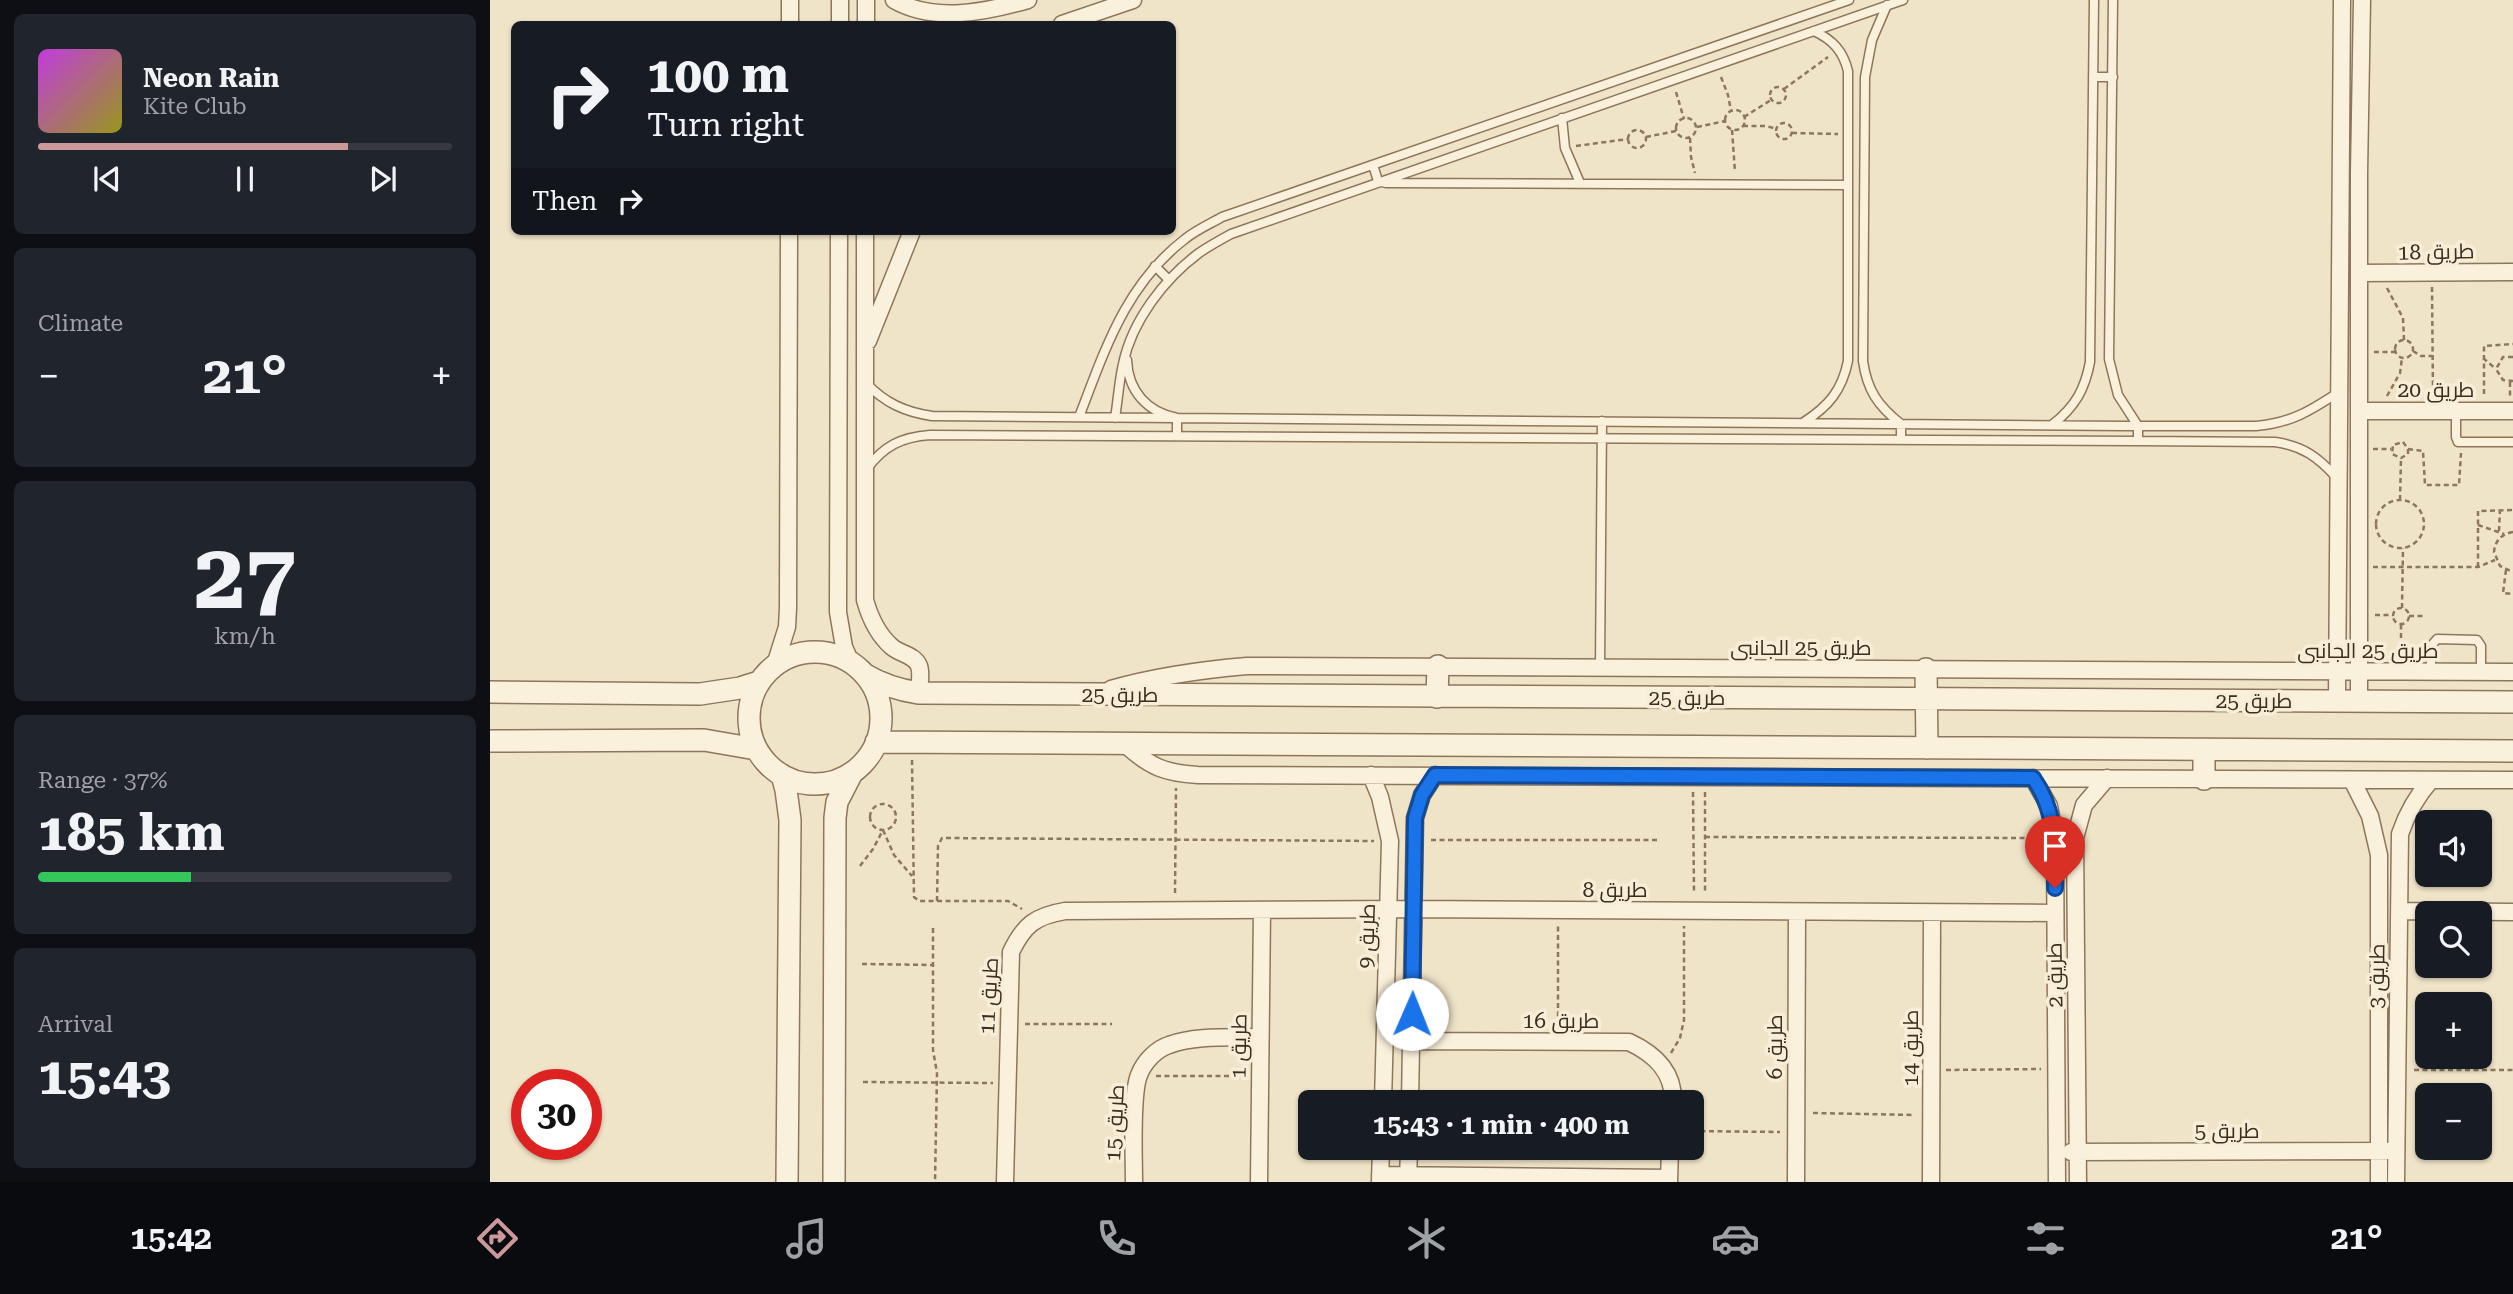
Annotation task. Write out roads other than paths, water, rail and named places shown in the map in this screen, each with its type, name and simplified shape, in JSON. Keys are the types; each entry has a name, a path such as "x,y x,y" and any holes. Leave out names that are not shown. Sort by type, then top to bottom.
{"street":[{"path":"790,0 790,21"},
{"path":"840,0 840,21"},
{"path":"866,0 866,21"},
{"path":"894,0 918,10 939,14 960,13 1028,0"},
{"path":"2337,701 2342,0"},
{"path":"2359,701 2359,173 2362,0"},
{"path":"1070,21 1127,1"},
{"path":"1097,21 1127,1"},
{"path":"2341,173 2359,173"},
{"path":"775,665 785,637 788,608 789,235"},
{"path":"839,235 838,612 844,647 877,695 881,719 876,742 866,759 852,772 835,780 817,784 799,782 782,775 767,764 757,750 749,728 750,705 759,682 775,665 793,655 813,652 833,654 858,668"},
{"path":"865,235 865,600 870,618 880,635 894,649 916,661 919,667 919,693"},
{"path":"865,349 910,235"},
{"name":"طريق 18","path":"2359,274 2513,272"},
{"name":"طريق 20","path":"2359,411 2513,411"},
{"name":"طريق 25 الجانبى","path":"1092,695 1143,680 1208,669 1247,666 2513,672"},
{"path":"1437,697 1438,666"},
{"name":"طريق 25","path":"858,668 881,684 900,691 919,693 2513,702"},
{"path":"1926,670 1927,748"},
{"path":"490,692 700,694 759,682"},
{"path":"490,741 705,740 757,750"},
{"path":"876,742 2513,751"},
{"path":"1126,745 1141,759 1158,769 1176,774 2513,780"},
{"path":"2204,750 2204,779"},
{"path":"834,1182 835,818 837,802 852,772"},
{"path":"782,775 790,820 787,1182"},
{"name":"طريق 9","path":"1371,775 1380,797 1390,841 1383,1090"},
{"path":"1410,1090 1415,818 1422,795 1435,775"},
{"name":"طريق 2","path":"2033,778 2049,806 2055,838 2057,1182"},
{"name":"طريق 2","path":"2078,1182 2075,838 2084,805 2107,778"},
{"name":"طريق 3","path":"2351,780 2370,817 2379,855 2379,1182"},
{"name":"طريق 3","path":"2396,1182 2400,834 2417,796 2431,780"},
{"name":"طريق 8","path":"1032,922 1047,914 1065,911 1414,909 2054,913"},
{"name":"طريق 1","path":"1259,1182 1262,910"},
{"path":"2399,911 2513,912"},
{"name":"طريق 6","path":"1796,1182 1797,913"},
{"name":"طريق 14","path":"1931,1182 1932,913"},
{"name":"طريق 11","path":"1005,1182 1012,952 1019,936 1032,922"},
{"name":"طريق 15","path":"1133,1182 1139,1076 1150,1058 1167,1045 1187,1041 1260,1037"},
{"name":"طريق 16","path":"1411,1041 1629,1042 1647,1050 1660,1062 1669,1078 1671,1090"},
{"name":"طريق 5","path":"2058,1152 2396,1152"},
{"path":"1381,1160 1380,1179 1669,1180 1670,1160"},
{"path":"1408,1179 1409,1160"}],"lane":[{"path":"1079,417 1128,300 1154,266 1186,238 1222,217 1849,0"},
{"path":"1115,418 1123,361 1150,305 1169,280 1198,254 1231,234 1903,0"},
{"path":"2053,424 2068,412 2079,397 2087,380 2090,362 2094,0"},
{"path":"2113,0 2109,359 2118,394 2138,425 2138,441"},
{"path":"1887,5 1872,40 1867,68 1863,361 1866,380 1873,397 1901,424"},
{"path":"1829,7 1835,23"},
{"path":"1802,423 1834,398 1844,381 1848,361 1848,71 1839,49 1828,38 1814,31"},
{"path":"1712,47 1717,64"},
{"path":"2093,77 2113,77"},
{"path":"1600,86 1606,102"},
{"path":"1562,118 1566,148 1580,183"},
{"path":"1486,126 1492,142"},
{"path":"1848,154 1865,155"},
{"path":"1373,165 1378,181"},
{"path":"1378,181 1848,185"},
{"path":"1261,202 1268,220"},
{"path":"1154,266 1169,280"},
{"path":"1848,275 1864,275"},
{"path":"1129,347 1127,369 1141,400 1157,412 1177,418"},
{"path":"865,382 888,403 917,414 932,416 2021,425 2276,424 2296,418 2339,392"},
{"path":"2456,411 2456,440 2513,442"},
{"path":"1177,418 1177,436"},
{"path":"1362,419 1362,437"},
{"path":"1484,421 1484,438"},
{"path":"1600,667 1602,421"},
{"path":"1781,423 1781,439"},
{"path":"1901,424 1901,440"},
{"path":"2021,425 2021,440"},
{"path":"865,472 876,456 892,444 911,437 1602,438 2274,442 2293,444 2310,452 2339,479"},
{"path":"2431,673 2431,646 2437,639 2477,640 2481,646 2481,672"}]}
